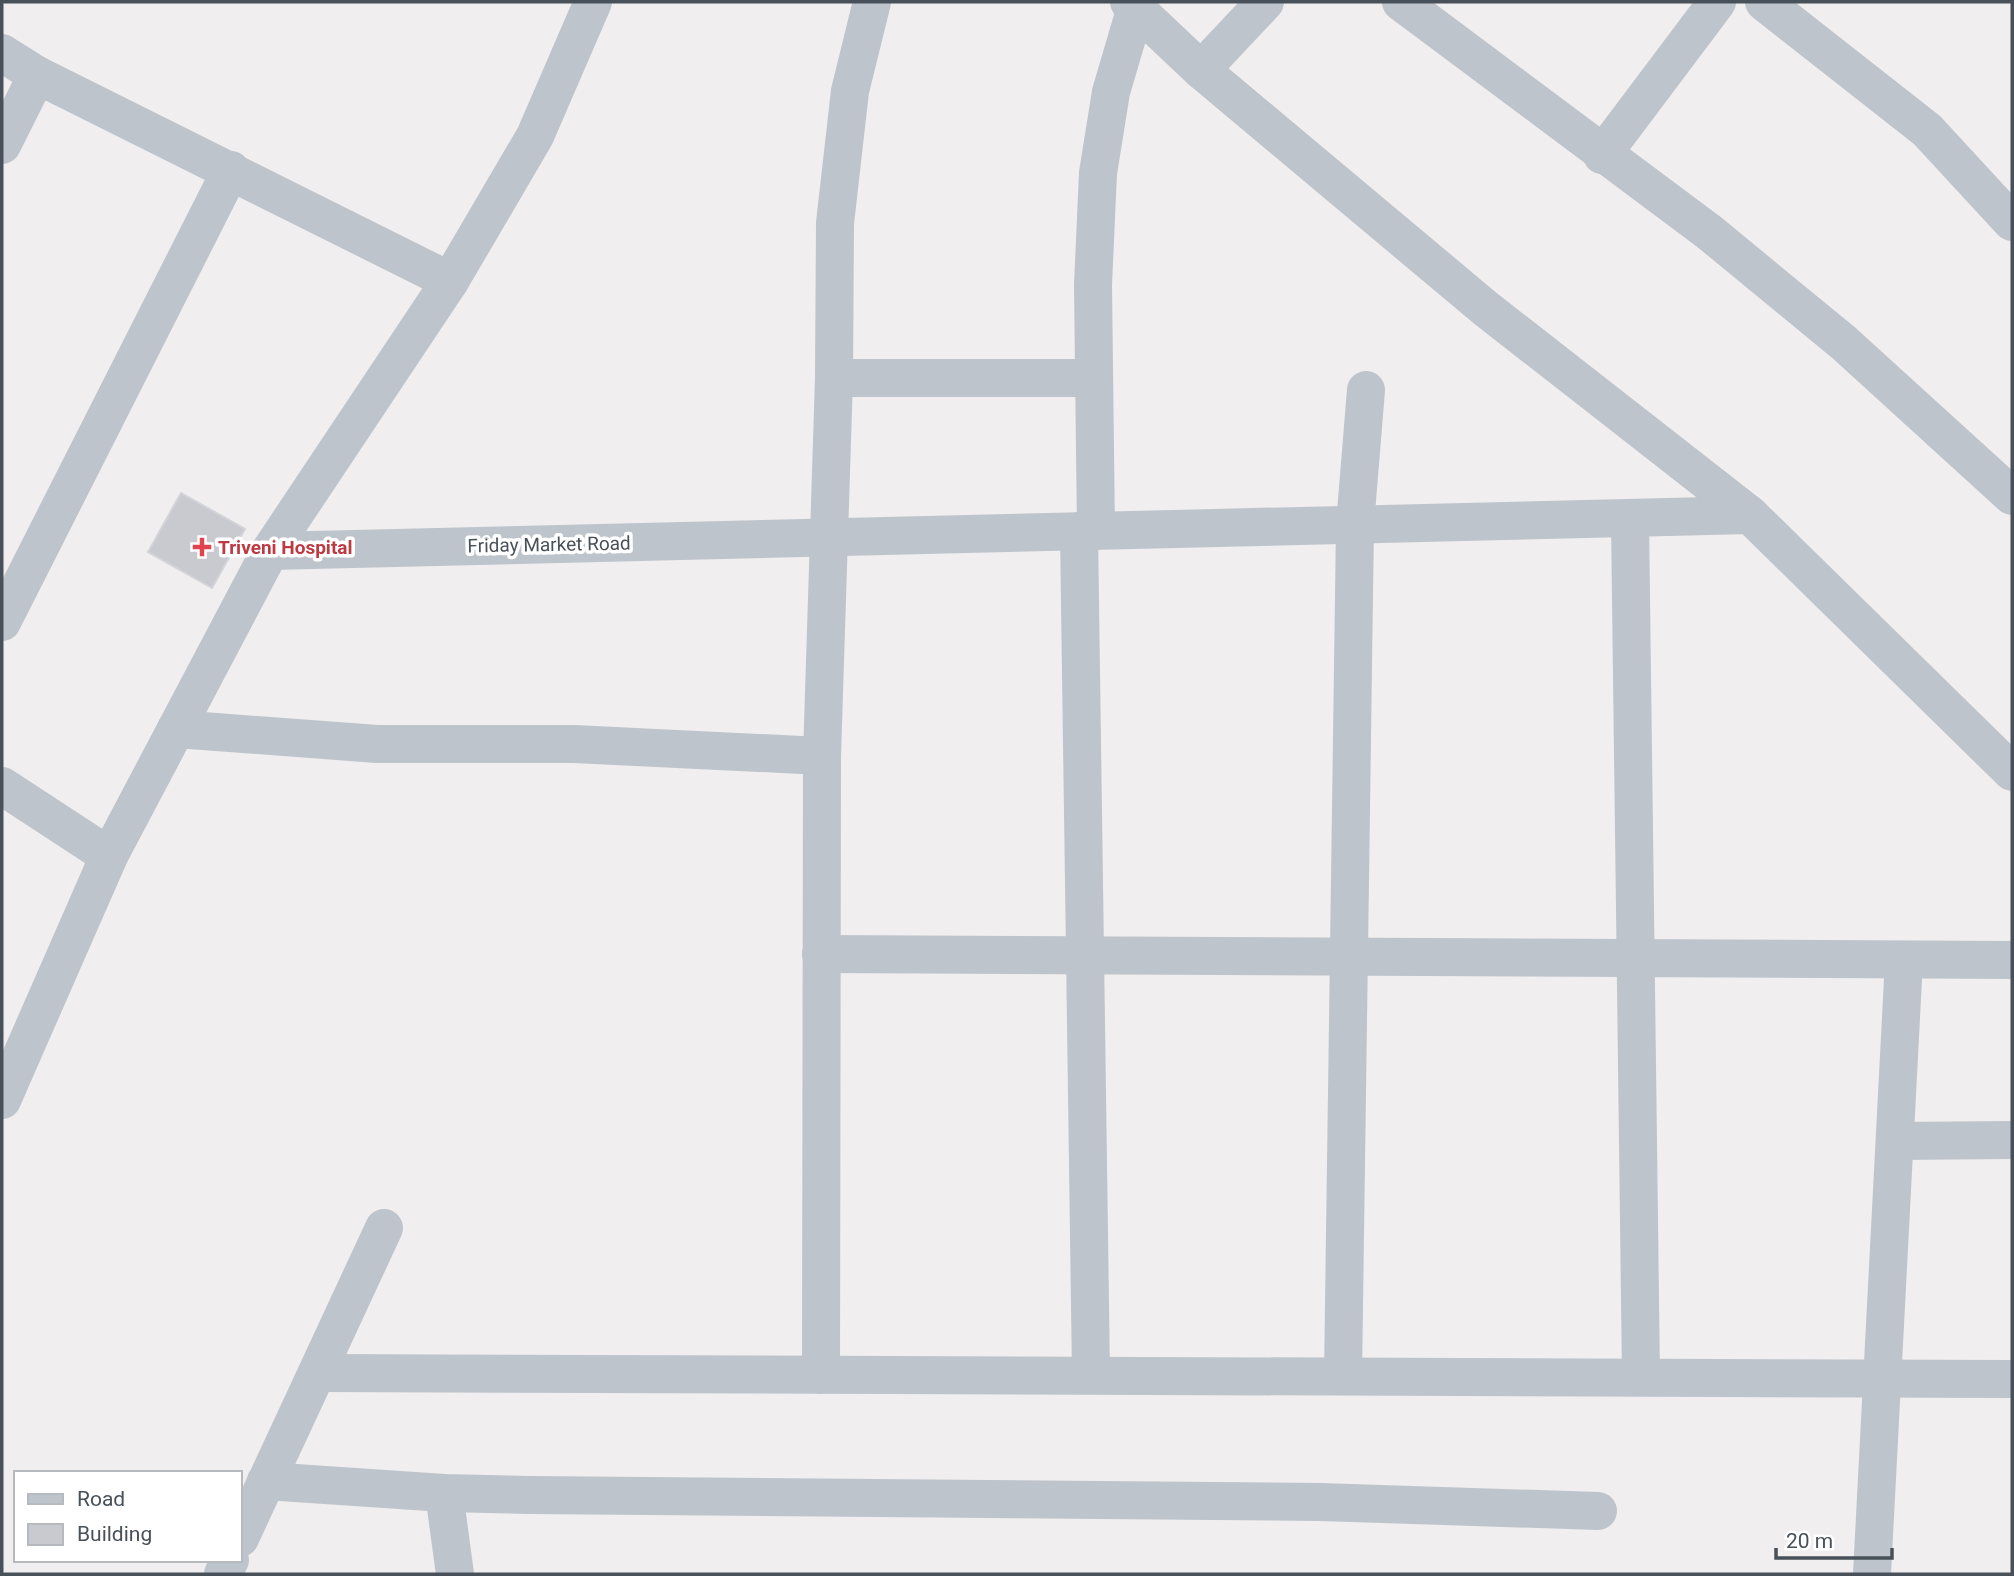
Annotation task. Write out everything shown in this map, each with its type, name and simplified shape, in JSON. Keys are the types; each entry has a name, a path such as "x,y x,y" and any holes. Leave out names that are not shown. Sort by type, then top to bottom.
{"street":[{"path":"2,1100 109,856 270,551 450,281 535,136 593,2"},
{"path":"821,1375 822,757 834,378 835,223 850,91 872,2"},
{"path":"1201,70 1265,2"},
{"path":"1401,2 1602,156 1709,232 1844,343 2012,496"},
{"path":"1602,156 1717,2"},
{"path":"1764,2 1927,130 2012,222"},
{"path":"1133,5 1201,70 1485,308 1750,515 2012,772"},
{"path":"1091,1375 1085,955 1087,531 1094,260 1104,125 1133,5"},
{"path":"2,53 37,75 450,281"},
{"path":"2,145 37,75"},
{"path":"2,622 231,170"},
{"path":"834,378 1093,378"},
{"path":"1343,1376 1354,525 1366,390"},
{"name":"Friday Market Road","path":"270,551 1750,515"},
{"path":"1630,519 1641,1377"},
{"path":"176,729 377,744 574,744 822,757"},
{"path":"2,786 109,856"},
{"path":"821,954 2012,960"},
{"path":"1872,1574 1904,960"},
{"path":"1895,1141 2012,1140"},
{"path":"242,1534 384,1228"},
{"path":"317,1373 2012,1379"},
{"path":"266,1481 444,1493 1320,1502 1598,1511"},
{"path":"444,1493 455,1574"}],"building":[{"path":"181,493 245,529 212,588 148,552"}],"place":[{"name":"Triveni Hospital","path":"202,547"}]}
